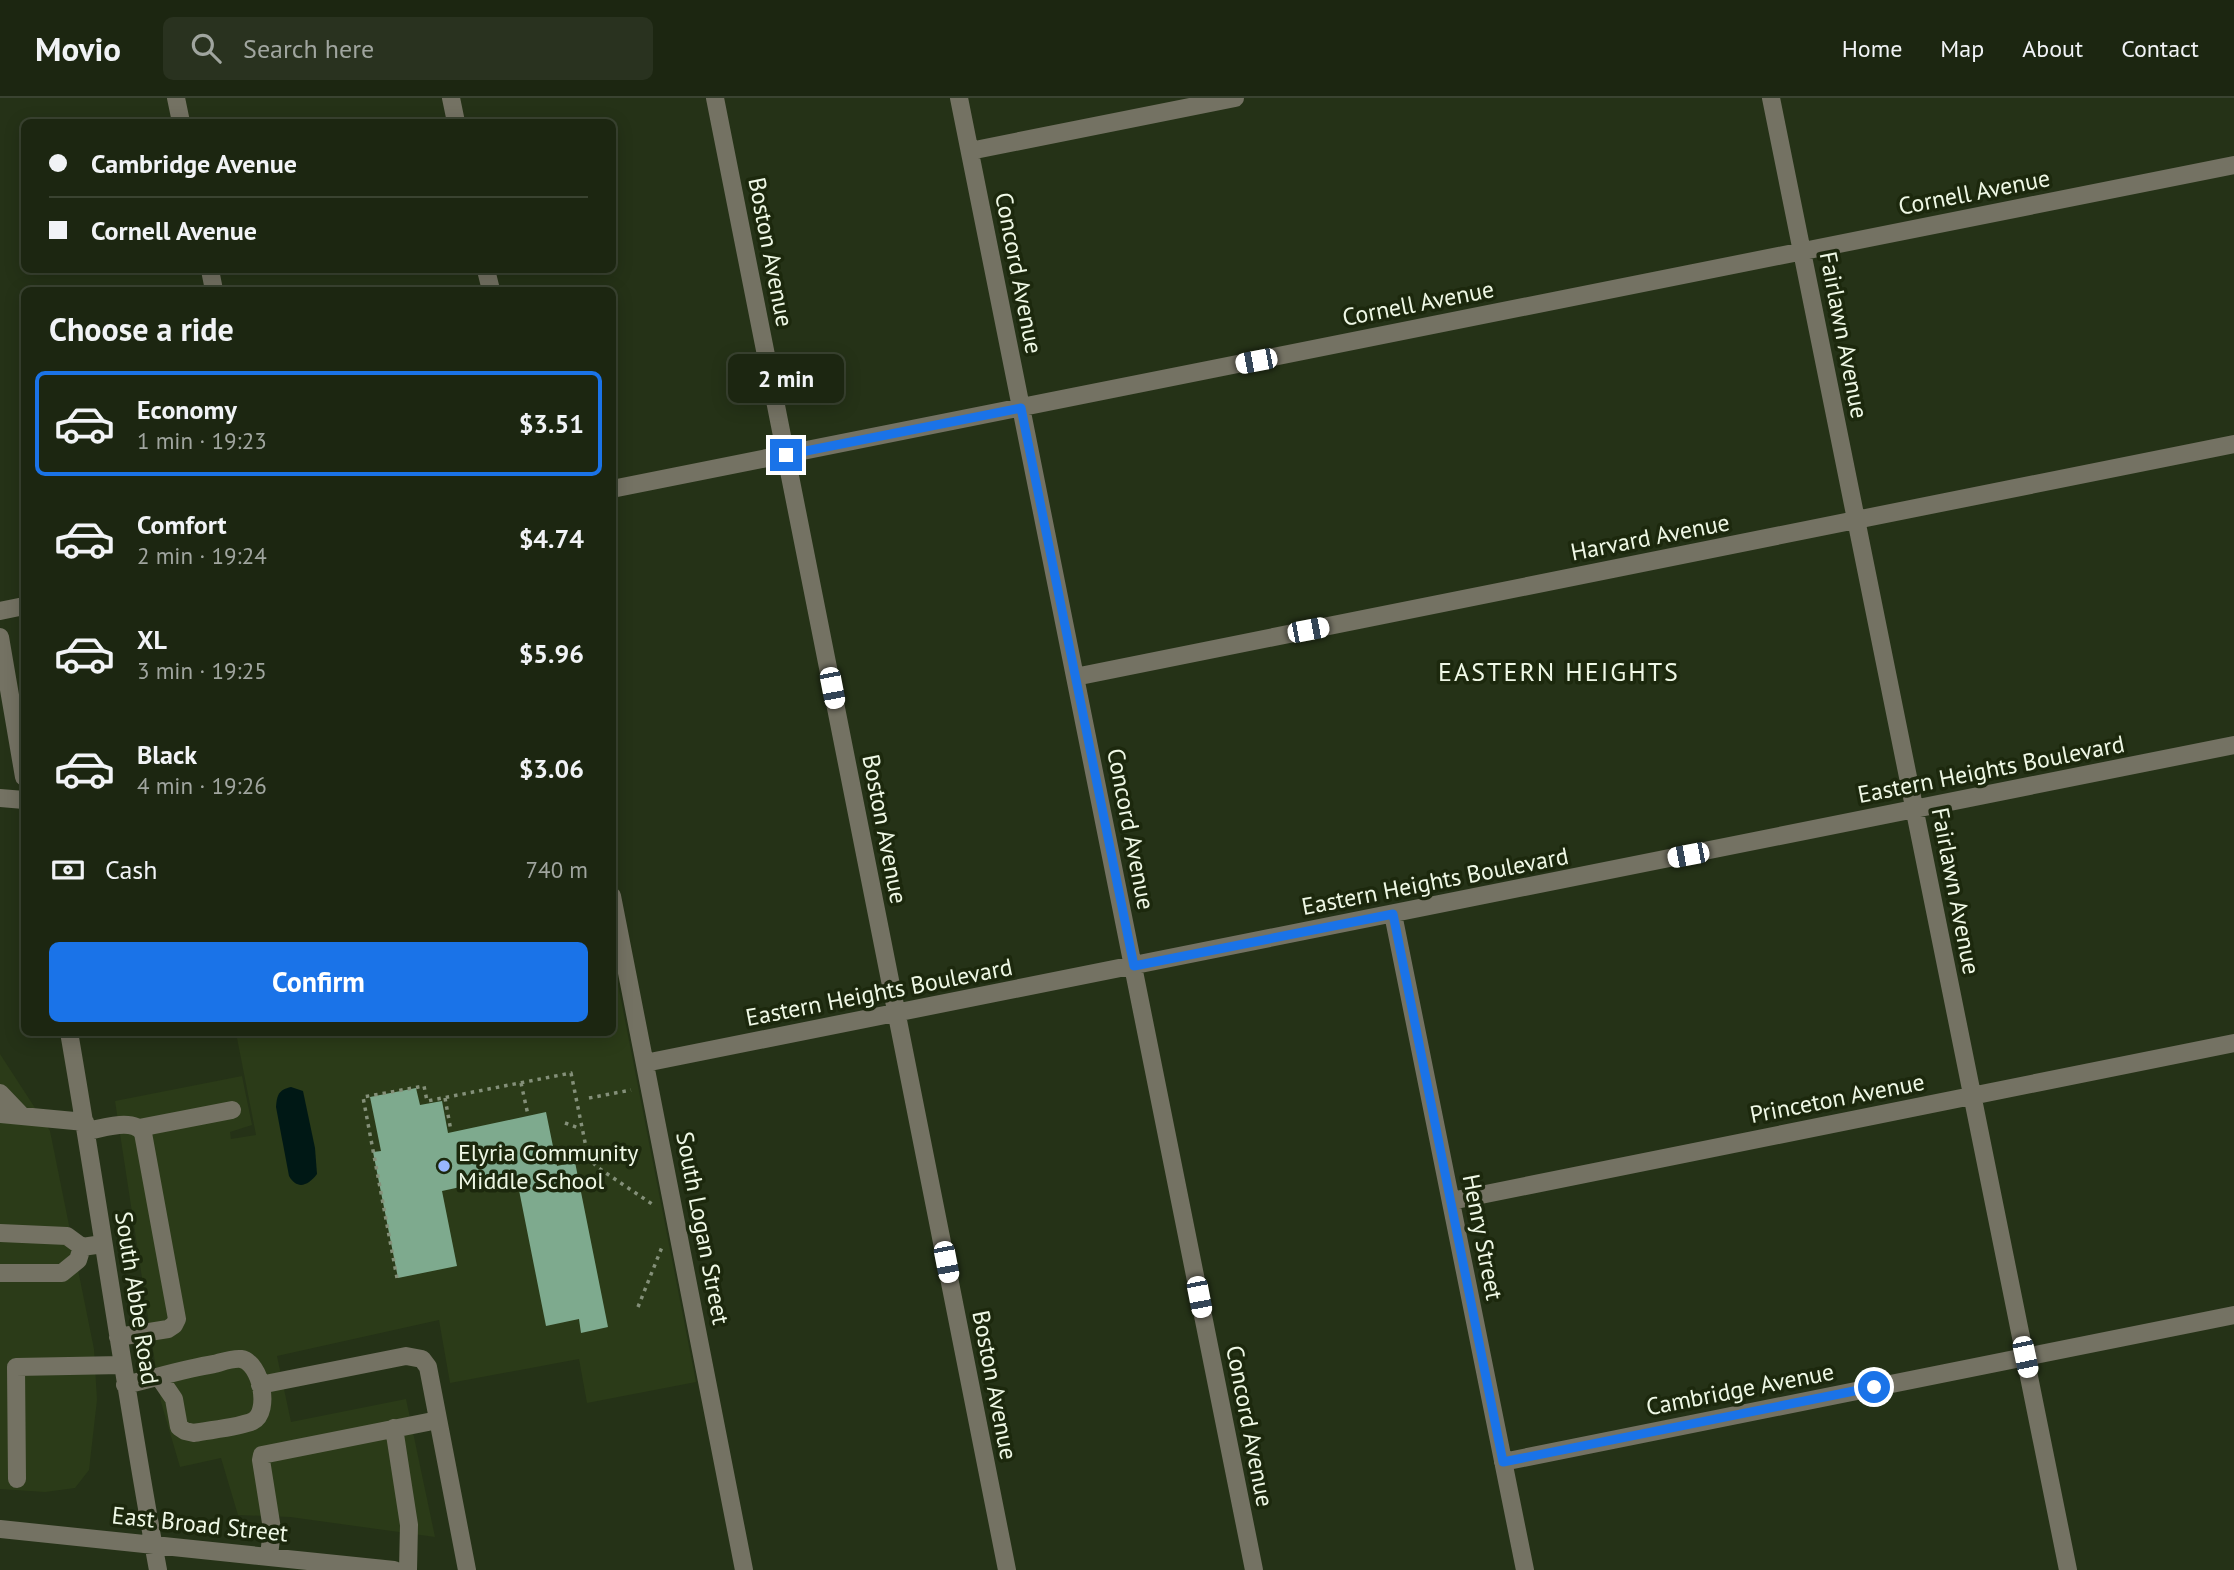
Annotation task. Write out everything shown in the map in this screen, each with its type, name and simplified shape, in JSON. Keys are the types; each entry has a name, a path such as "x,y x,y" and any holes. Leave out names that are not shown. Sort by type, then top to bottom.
{"street":[{"path":"176,98 180,119"},
{"path":"452,98 456,119"},
{"name":"Boston Avenue","path":"715,98 1007,1570"},
{"name":"Concord Avenue","path":"959,98 1254,1570"},
{"path":"970,151 1234,98"},
{"name":"Fairlawn Avenue","path":"1771,98 2068,1570"},
{"name":"Cornell Avenue","path":"616,488 2234,165"},
{"name":"Harvard Avenue","path":"1075,677 2234,444"},
{"path":"0,611 21,607"},
{"path":"0,637 8,723 21,767"},
{"name":"Eastern Heights Boulevard","path":"645,1063 2234,745"},
{"path":"0,798 21,800"},
{"name":"Henry Street","path":"1393,914 1525,1570"},
{"name":"South Logan Street","path":"616,916 744,1570"},
{"name":"South Abbe Road","path":"70,1036 125,1385 158,1570"},
{"name":"Princeton Avenue","path":"1451,1201 2234,1043"},
{"path":"0,1093 22,1116"},
{"path":"139,1128 232,1110"},
{"path":"0,1114 85,1126 132,1124 143,1133 177,1319 174,1325 168,1328 118,1337"},
{"path":"0,1233 67,1236 82,1247 103,1244"},
{"path":"0,1273 62,1273 78,1260 82,1247"},
{"name":"Cambridge Avenue","path":"1503,1462 2234,1315"},
{"path":"260,1385 406,1356 422,1359 428,1367 467,1570"},
{"path":"125,1385 174,1371 239,1359 250,1362 257,1370 263,1404 261,1414 253,1421 194,1433 185,1432 179,1427 174,1399 159,1377"},
{"path":"17,1479 8,1450 16,1367 122,1365"},
{"path":"269,1556 272,1529 262,1455 438,1420"},
{"path":"394,1428 409,1525 408,1570"},
{"name":"East Broad Street","path":"0,1529 269,1556 301,1565 394,1570"}],"path":[{"path":"397,1278 363,1097 424,1086 427,1101 570,1073 585,1150 591,1162 655,1206"},
{"path":"522,1083 528,1115"},
{"path":"589,1098 631,1090"},
{"path":"445,1098 451,1131"},
{"path":"565,1123 581,1129"},
{"path":"638,1307 663,1245"}],"shaded area":[{"name":"Elyria Community Middle School","path":"616,974 696,1382 587,1403 579,1359 450,1383 439,1320 277,1356 291,1422 406,1399 435,1537 290,1517 238,1515 221,1458 180,1467 161,1402 115,1101 242,1076 252,1125 230,1132 231,1139 256,1135 237,1036 616,1036"},
{"path":"0,1054 50,1131 94,1349 97,1400 89,1470 75,1488 45,1492 0,1489"}],"water":[{"path":"291,1087 303,1091 315,1148 317,1174 303,1185 295,1183 289,1176 276,1107 279,1093"}],"building":[{"path":"416,1088 420,1105 442,1101 448,1133 546,1112 557,1166 575,1162 608,1327 581,1333 579,1319 546,1326 516,1175 442,1191 457,1266 398,1278 373,1152 381,1151 370,1097"}],"place":[{"name":"Elyria Community Middle School","path":"444,1166"}],"district":[{"name":"EASTERN HEIGHTS","path":"1559,671"}],"route":[{"path":"786,455 1021,408 1134,966 1393,914 1503,1462 1874,1387"}]}
